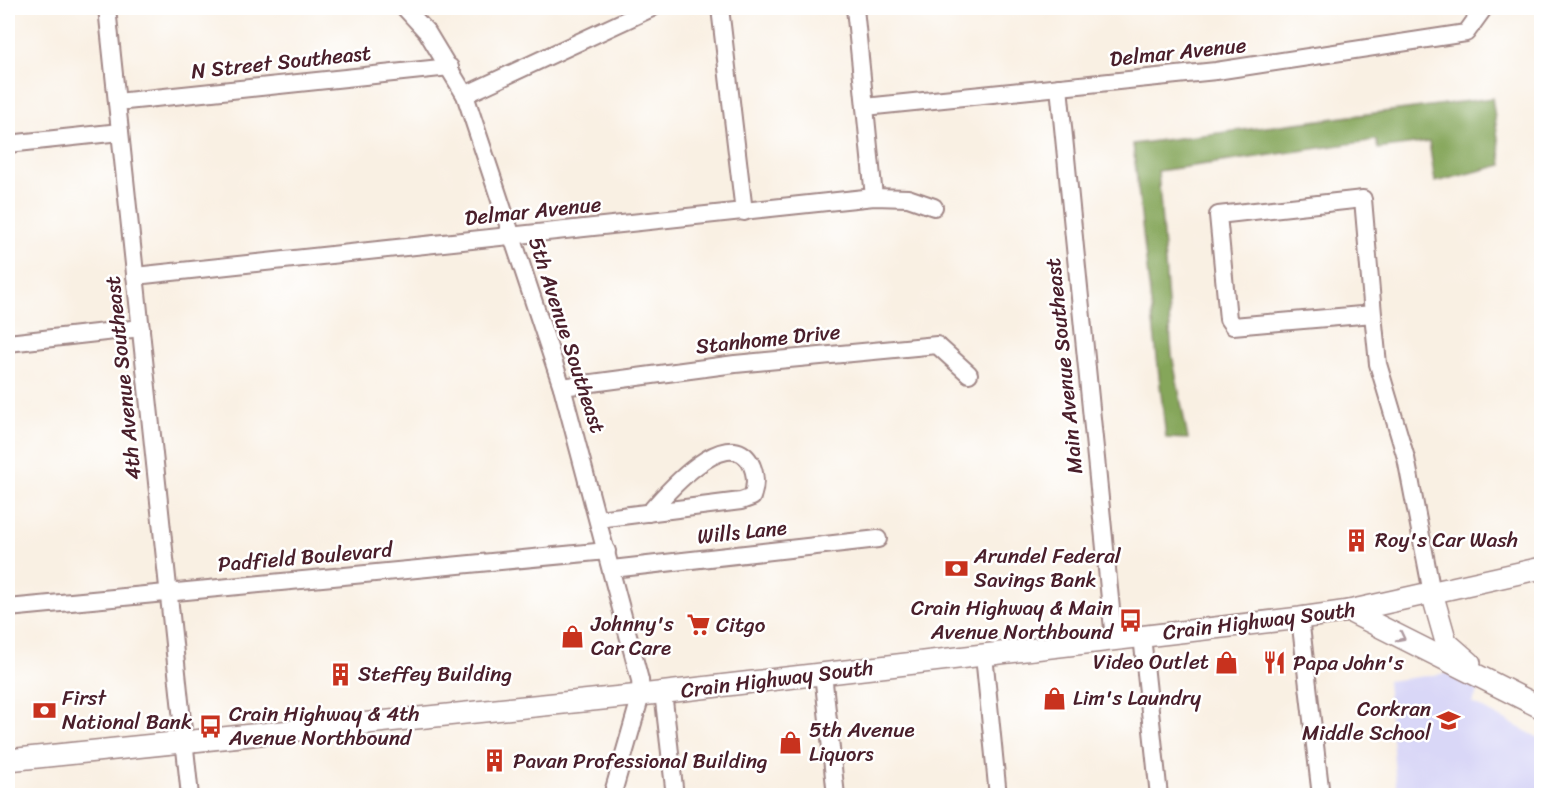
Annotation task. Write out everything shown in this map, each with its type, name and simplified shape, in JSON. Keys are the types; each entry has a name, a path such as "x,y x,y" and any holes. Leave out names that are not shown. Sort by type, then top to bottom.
{"main road":[{"name":"Crain Highway South","path":"8,760 663,692 1300,618 1349,611 1542,568"},
{"path":"1432,593 1446,642 1496,685"},
{"path":"1349,611 1542,708"}],"street":[{"name":"4th Avenue Southeast","path":"107,8 190,795"},
{"name":"5th Avenue Southeast","path":"405,8 427,32 465,95 562,387 612,569 640,680 641,694"},
{"path":"465,95 652,8"},
{"path":"720,8 744,212"},
{"path":"855,8 874,197"},
{"name":"Delmar Avenue","path":"865,107 1216,71 1466,33 1484,8"},
{"name":"N Street Southeast","path":"117,102 450,67"},
{"name":"Main Avenue Southeast","path":"1059,87 1114,639"},
{"path":"8,144 120,132"},
{"name":"Delmar Avenue","path":"135,276 874,197 908,198 934,207"},
{"path":"1373,314 1233,326 1228,320 1218,215 1363,199 1378,364 1406,458 1432,593"},
{"path":"8,343 141,328"},
{"name":"Stanhome Drive","path":"562,387 735,364 937,345 969,374"},
{"name":"Wills Lane","path":"598,519 649,513 741,501 752,497 756,486 751,463 740,450 732,448 711,458 679,478 649,513"},
{"name":"Wills Lane","path":"612,569 878,539"},
{"name":"Padfield Boulevard","path":"8,608 607,551"},
{"path":"1300,618 1321,795"},
{"path":"1142,636 1160,795"},
{"path":"984,654 998,795"},
{"path":"823,673 836,795"},
{"path":"663,692 675,795"},
{"path":"612,795 641,694"}],"shaded area":[{"name":"Corkran Middle School","path":"1449,673 1479,689 1472,703 1541,739 1541,795 1397,795 1387,681"}],"green space":[{"path":"1492,98 1502,165 1435,182 1429,142 1378,149 1376,140 1158,171 1172,355 1188,439 1166,438 1133,144"}],"place":[{"name":"Roy's Car Wash","path":"1357,540"},
{"name":"Arundel Federal Savings Bank","path":"956,568"},
{"name":"Crain Highway & Main Avenue Northbound","path":"1131,620"},
{"name":"Citgo","path":"698,625"},
{"name":"Johnny's Car Care","path":"573,636"},
{"name":"Video Outlet","path":"1227,662"},
{"name":"Papa John's","path":"1275,663"},
{"name":"Steffey Building","path":"340,674"},
{"name":"Lim's Laundry","path":"1055,698"},
{"name":"First National Bank","path":"44,710"},
{"name":"Corkran Middle School","path":"1449,721"},
{"name":"Crain Highway & 4th Avenue Northbound","path":"211,726"},
{"name":"5th Avenue Liquors","path":"791,742"},
{"name":"Pavan Professional Building","path":"495,761"}]}
